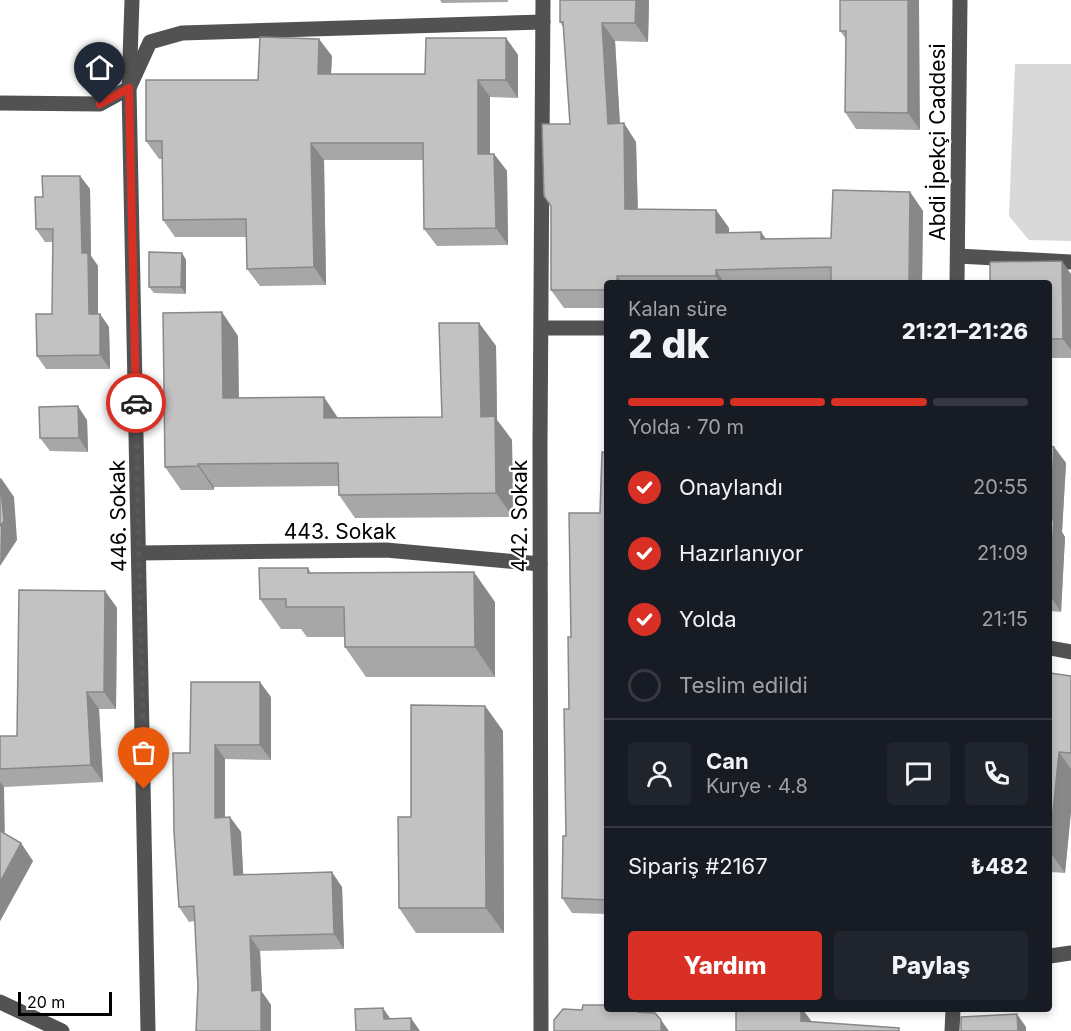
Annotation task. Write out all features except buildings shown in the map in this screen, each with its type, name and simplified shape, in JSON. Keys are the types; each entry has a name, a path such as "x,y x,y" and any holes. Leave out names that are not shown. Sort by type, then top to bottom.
{"street":[{"name":"446. Sokak","path":"132,0 129,88 148,1031"},
{"name":"442. Sokak","path":"541,1031 540,564 543,0"},
{"name":"Abdi İpekçi Caddesi","path":"957,280 960,0"},
{"path":"0,103 100,104 129,88 150,42 182,33 543,22"},
{"path":"958,256 1071,262"},
{"path":"542,328 604,328"},
{"name":"443. Sokak","path":"140,553 387,550 540,564"},
{"path":"1052,648 1071,652"},
{"path":"1052,956 1071,953"},
{"path":"0,1002 62,1031"},
{"path":"952,1031 954,1012"}],"shaded area":[{"path":"1015,64 1071,64 1071,241 1029,240 1009,216"}],"way so far":[{"path":"136,403 144,789"}],"route":[{"path":"100,104 129,88 136,403"}]}
